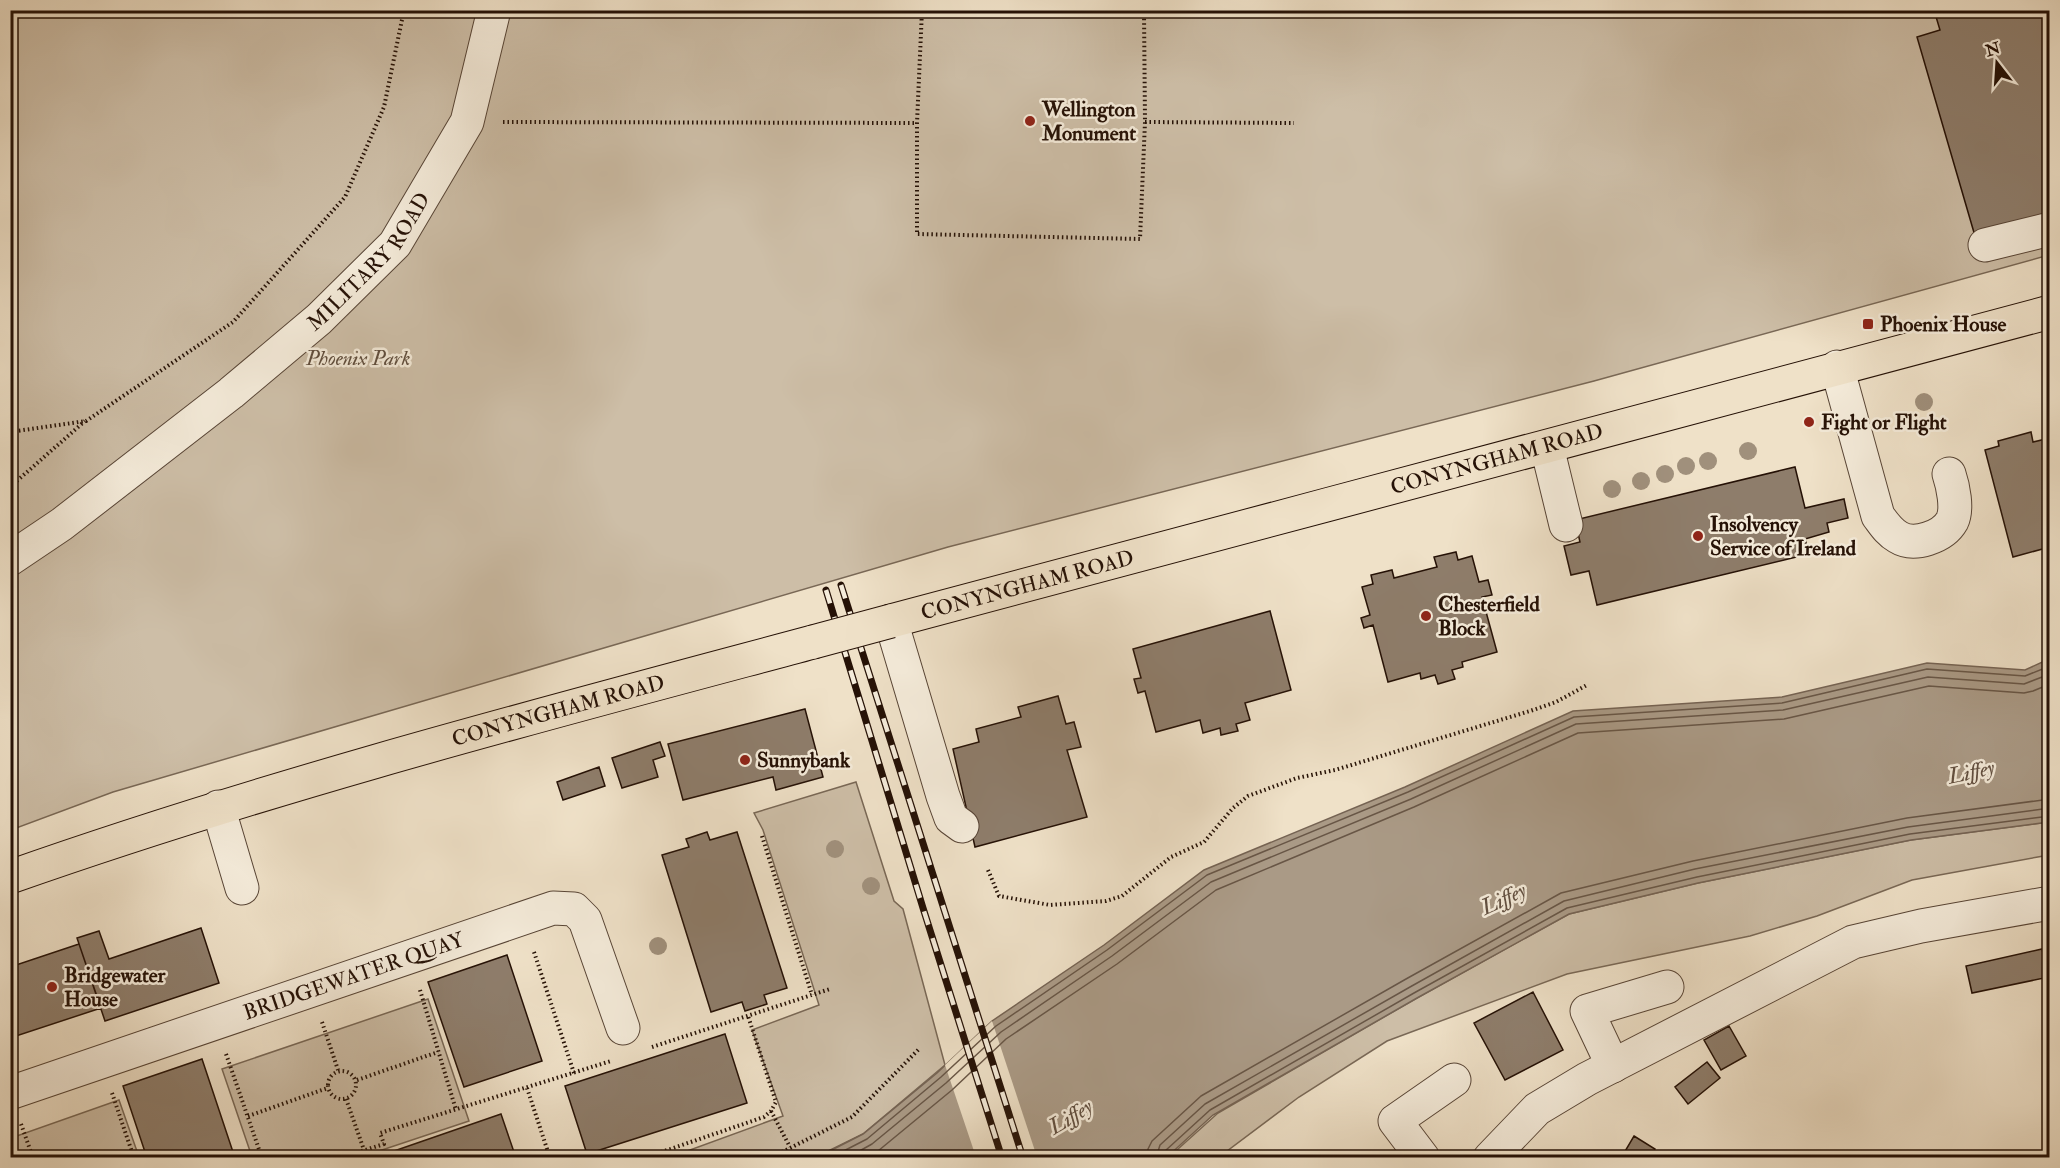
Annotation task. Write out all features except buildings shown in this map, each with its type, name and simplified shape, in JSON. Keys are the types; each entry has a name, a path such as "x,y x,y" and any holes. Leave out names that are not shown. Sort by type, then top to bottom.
{"main road":[{"name":"CONYNGHAM ROAD","path":"10,877 218,807 450,739 2049,312"}],"street":[{"name":"MILITARY ROAD","path":"10,559 62,524 231,393 319,319 395,244 467,122 494,10"},
{"path":"1985,245 2049,229"},
{"path":"1837,367 1878,516 1887,529 1900,538 1918,541 1937,535 1952,521 1955,502 1950,474"},
{"path":"1547,447 1566,525"},
{"path":"891,621 943,796 951,818 963,826"},
{"path":"218,807 242,888"},
{"path":"1490,1158 1537,1109 1587,1079 1853,942 1921,926 2049,903"},
{"name":"BRIDGEWATER QUAY","path":"10,1093 553,908 574,909 585,920 620,1043"},
{"path":"1613,1066 1587,1011 1667,987"},
{"path":"1423,1158 1395,1121 1454,1080"}],"path":[{"path":"10,487 86,421 233,322 345,197 384,107 404,10"},
{"path":"922,10 917,123 917,234 1140,238 1145,122 1144,12 1089,10"},
{"path":"467,122 917,123"},
{"path":"1145,122 1294,123"},
{"path":"10,432 86,421"},
{"path":"988,870 999,896 1016,901 1050,905 1106,902 1122,896 1171,857 1204,842 1233,808 1248,796 1297,778 1335,770 1530,711 1557,702 1587,685"},
{"path":"762,836 812,995"},
{"path":"531,945 574,1073"},
{"path":"418,986 456,1110"},
{"path":"650,1048 830,989"},
{"path":"311,990 338,1070"},
{"path":"644,1158 764,1117 771,1111 776,1102 748,1016"},
{"path":"340,1158 384,1144 380,1133 574,1073 620,1043"},
{"path":"223,1046 262,1158"},
{"path":"770,1158 852,1117 919,1048"},
{"path":"357,1080 439,1052"},
{"path":"338,1070 350,1072 357,1080 356,1092 346,1099 335,1098 328,1088 329,1077 338,1070"},
{"path":"109,1084 134,1158"},
{"path":"248,1116 328,1088"},
{"path":"527,1088 550,1158"},
{"path":"346,1099 364,1150"},
{"path":"771,1111 790,1147"}],"green space":[{"name":"Phoenix Park","path":"11,11 2049,11 2049,255 1594,381 948,547 113,792 11,830"},
{"path":"856,782 894,901 903,909 945,1065 863,1134 816,1157 668,1158 783,1116 752,1030 819,1005 763,830 754,813"},
{"path":"2049,822 2049,855 1912,880 1817,916 1750,936 1567,974 1387,1041 1299,1097 1219,1157 1168,1158 1218,1113 1417,998 1569,914 1698,883 1911,840"},
{"path":"428,999 469,1121 361,1157 252,1157 222,1069"},
{"path":"119,1100 139,1157 11,1157 11,1138"}],"water":[{"name":"Liffey","path":"2049,659 2049,822 1911,840 1698,883 1569,914 1213,1115 1167,1157 816,1158 863,1134 937,1073 992,1021 1104,945 1204,870 1405,787 1573,711 1782,697 1927,663 2025,670"}],"pier":[{"path":"992,1021 1037,1157 976,1157 945,1065"}],"railway":[{"path":"841,585 1023,1158"},
{"path":"826,590 1002,1158"}],"place":[{"name":"Wellington Monument","path":"1030,121"},
{"name":"Phoenix House","path":"1868,324"},
{"name":"Fight or Flight","path":"1809,422"},
{"name":"Insolvency Service of Ireland","path":"1698,536"},
{"name":"Chesterfield Block","path":"1426,616"},
{"name":"Sunnybank","path":"745,760"},
{"name":"Bridgewater House","path":"52,987"}]}
